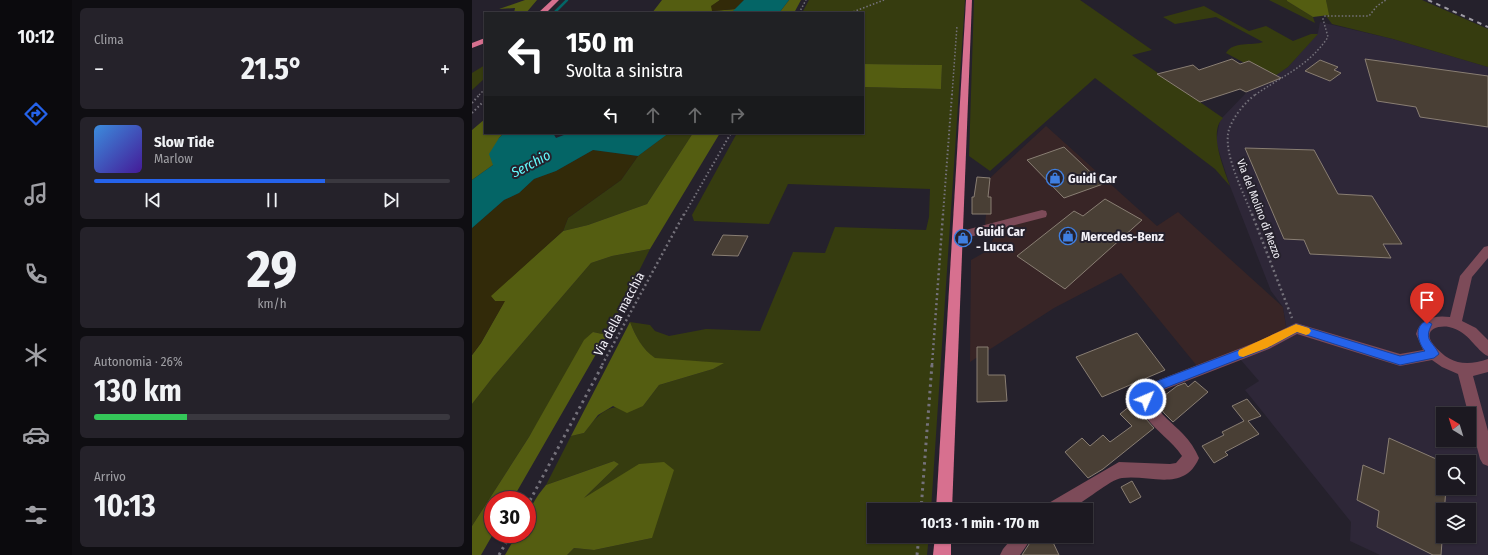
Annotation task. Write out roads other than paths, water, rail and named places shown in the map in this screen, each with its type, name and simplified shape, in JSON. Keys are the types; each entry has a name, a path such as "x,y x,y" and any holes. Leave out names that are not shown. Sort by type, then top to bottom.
{"main road":[{"path":"543,12 556,0"},
{"path":"944,503 969,0"},
{"path":"472,46 484,40"},
{"path":"942,555 943,543"}],"street":[{"path":"958,236 1042,214"},
{"path":"1454,324 1466,276 1488,250"},
{"path":"1486,345 1476,335 1454,324 1434,322 1427,324 1423,330 1423,337 1426,346 1434,354 1453,366 1464,370 1483,369 1488,365"},
{"path":"1065,503 1119,470 1170,472 1181,469 1191,458 1188,451 1180,440 1151,412 1146,399 1156,387 1264,345 1296,328 1400,360 1434,354"},
{"path":"1464,370 1488,459"},
{"path":"1009,555 1019,543"}],"water":[{"path":"744,0 789,0 780,12 732,12"},
{"name":"Serchio","path":"503,134 554,134 556,138 566,134 668,134 638,156 593,150 556,171 534,179 519,193 504,200 472,228 472,180 493,165 489,154"}],"waterway":[{"path":"555,12 567,0"}],"railway":[{"path":"1428,0 1488,27"}],"place":[{"name":"Guidi Car","path":"1055,178"},
{"name":"Mercedes-Benz","path":"1068,236"},
{"name":"Guidi Car - Lucca","path":"963,238"}]}
